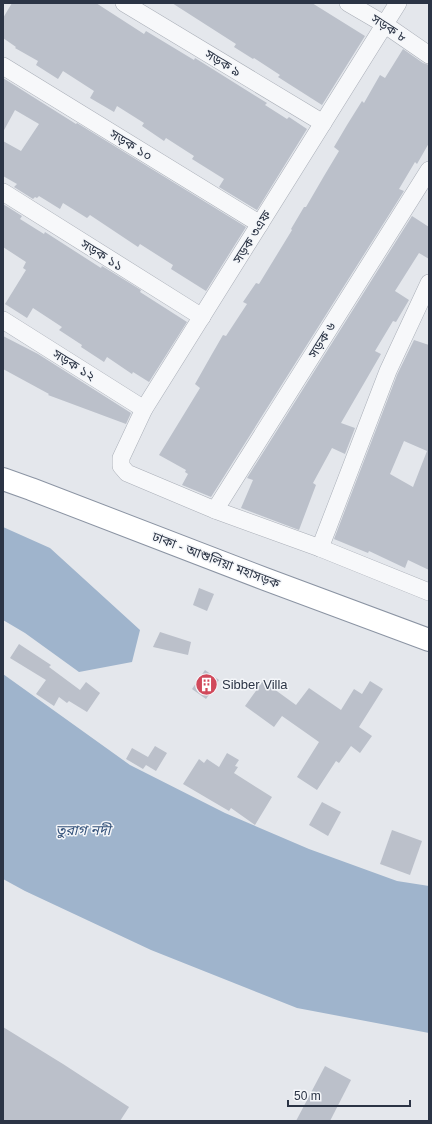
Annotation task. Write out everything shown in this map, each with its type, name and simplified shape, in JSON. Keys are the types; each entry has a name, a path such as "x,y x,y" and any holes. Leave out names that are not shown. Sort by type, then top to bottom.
{"highway":[{"name":"ঢাকা - আশুলিয়া মহাসড়ক","path":"3,479 429,640"}],"street":[{"name":"সড়ক ৯","path":"124,3 323,124"},
{"name":"সড়ক ৮","path":"348,3 384,24 429,55"},
{"name":"সড়ক ৩এফ","path":"215,510 127,473 121,466 121,458 144,409 398,3"},
{"name":"সড়ক ১০","path":"3,66 260,224"},
{"name":"সড়ক ৬","path":"215,510 429,170"},
{"name":"সড়ক ১১","path":"3,192 202,317"},
{"path":"320,548 388,371 429,283"},
{"name":"সড়ক ১২","path":"3,320 144,409"},
{"path":"215,510 320,548 429,592"}],"water":[{"path":"3,527 50,548 140,630 132,662 79,672 25,633 3,620"},
{"name":"তুরাগ নদী","path":"3,674 130,765 225,813 309,849 397,881 429,886 429,1033 297,1008 151,950 25,891 3,879"}],"building":[{"path":"12,3 96,3 144,34 146,31 194,60 195,58 267,103 265,105 287,119 289,117 307,129 257,210 219,187 224,179 192,159 194,156 166,138 164,141 142,126 144,123 117,106 114,112 90,98 94,91 63,71 58,79 36,65 38,61 15,48 16,47 3,38 3,18"},
{"path":"172,3 312,3 365,36 322,105 278,77 280,75 234,47 236,44"},
{"path":"403,49 423,63 429,65 429,143 417,164 415,162 399,189 404,191 211,497 182,485 188,474 185,472 186,470 159,455 200,388 195,384 223,335 226,336 247,304 243,302 256,283 259,284 339,151 334,147 347,125 362,101 364,103 380,75 385,78"},
{"path":"3,78 246,227 206,291 171,269 173,265 140,244 138,247 90,215 87,218 63,203 60,209 39,196 33,199 14,187 17,184 3,176 3,141 21,151 39,124 15,110 3,132"},
{"path":"3,204 22,216 20,219 44,234 45,232 101,268 102,266 141,290 140,292 187,322 149,382 133,372 132,374 107,357 104,362 59,330 62,327 33,308 27,318 5,304 26,270 23,268 26,262 3,247"},
{"path":"412,216 429,227 429,259 419,253 395,291 409,300 396,322 393,321 375,351 381,354 341,423 355,428 345,454 332,448 313,483 316,485 299,530 241,508 253,480 247,478"},
{"path":"3,336 38,354 131,413 126,424 48,395 49,394 3,369"},
{"path":"414,340 429,345 429,570 408,560 405,568 369,551 368,553 334,539 397,375","holes":["404,441 427,451 413,487 390,474"]},
{"path":"199,588 214,594 207,611 193,605"},
{"path":"160,632 191,642 188,655 153,647"},
{"path":"19,644 51,665 49,667 80,690 86,682 100,693 87,712 69,701 67,703 59,697 54,706 36,694 46,680 10,658"},
{"name":"Sibber Villa","path":"205,670 219,680 206,699 192,689"},
{"path":"263,681 296,705 309,688 341,710 354,689 362,694 370,681 383,689 359,727 372,736 360,753 351,746 339,763 336,761 317,790 297,777 319,742 282,716 274,727 245,706"},
{"path":"155,746 167,753 156,771 146,765 143,769 126,759 132,748 148,757"},
{"path":"227,753 239,760 235,766 238,767 234,773 272,797 255,825 231,808 229,811 183,784 199,759 204,763 207,759 219,767"},
{"path":"322,802 341,812 328,836 309,825"},
{"path":"392,830 422,841 410,875 380,864"},
{"path":"3,1027 129,1107 120,1121 3,1121"},
{"path":"325,1066 351,1080 330,1121 296,1121"}],"place":[{"name":"Sibber Villa","path":"206,684"}]}
